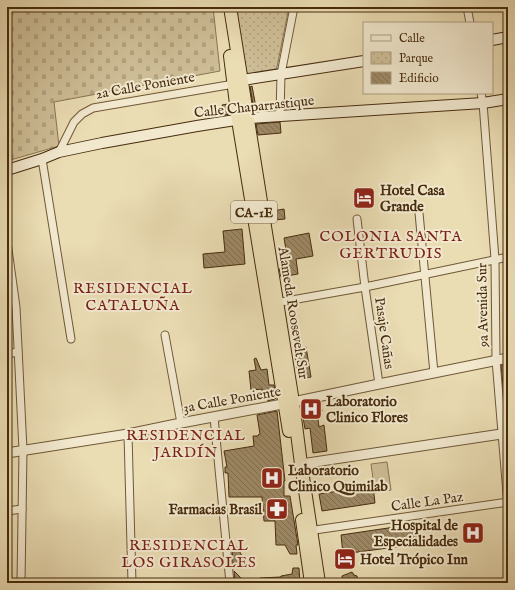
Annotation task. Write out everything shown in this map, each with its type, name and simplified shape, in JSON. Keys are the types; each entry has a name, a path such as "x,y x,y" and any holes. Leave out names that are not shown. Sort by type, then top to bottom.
{"highway":[{"name":"CA-1E","path":"223,7 243,119"},
{"name":"CA-1E","path":"230,7 237,82"},
{"name":"Alameda Roosevelt Sur","path":"243,119 289,403 308,532 319,583"},
{"name":"Alameda Roosevelt Sur","path":"289,403 301,464 308,532 311,583"}],"main road":[{"path":"493,40 508,37"},
{"name":"2a Calle Poniente","path":"237,82 363,61"},
{"name":"Calle Chaparrastique","path":"7,170 60,152 102,143 243,119 482,98 508,99"}],"street":[{"path":"280,116 281,74 294,7"},
{"path":"467,7 470,22"},
{"name":"2a Calle Poniente","path":"60,152 74,122 82,114 93,108 237,82"},
{"name":"9a Avenida Sur","path":"482,98 495,259 496,360 505,434 508,506"},
{"path":"42,159 71,338"},
{"path":"419,213 434,373"},
{"name":"Pasaje Cañas","path":"357,219 379,384"},
{"path":"7,247 16,307 23,450 21,583"},
{"path":"272,304 365,287 508,257"},
{"path":"165,335 180,423"},
{"path":"7,354 18,352"},
{"name":"3a Calle Poniente","path":"7,453 128,434 508,358"},
{"path":"214,417 230,583"},
{"path":"128,434 132,583"},
{"path":"301,464 505,434"},
{"name":"Calle La Paz","path":"308,532 508,502"},
{"path":"7,511 22,509"}],"green space":[{"path":"7,7 213,7 220,71 54,102 59,146 7,161"},
{"path":"234,7 289,7 277,67 274,71 249,74 243,70"},
{"path":"387,462 391,490 375,493 371,464"}],"building":[{"path":"252,86 256,110 254,110 250,87"},
{"path":"228,104 230,114 224,115 222,105"},
{"path":"280,122 281,133 258,135 256,124"},
{"path":"284,209 285,219 275,220 273,211"},
{"path":"242,229 245,264 204,268 203,254 225,252 223,231"},
{"path":"309,233 313,256 296,259 298,274 281,277 279,269 289,267 284,238"},
{"path":"306,347 311,377 299,379 294,350"},
{"path":"256,358 261,370 267,369 269,385 274,385 275,399 268,401 267,392 262,392 262,389 251,390 249,371 256,370 254,359"},
{"path":"508,364 508,427 507,427 501,365"},
{"path":"320,403 322,411 317,412 319,427 324,425 327,451 313,453 310,428 305,429 301,406"},
{"path":"277,411 285,481 284,496 290,496 298,545 296,545 297,554 290,554 285,545 276,545 275,521 264,521 262,497 229,497 228,473 225,473 225,467 227,467 224,451 254,446 253,436 258,436 260,434 257,415"},
{"path":"373,486 375,503 322,511 319,494"},
{"path":"415,524 418,544 343,554 341,535"},
{"path":"232,547 237,547 242,556 241,561 233,565"},
{"path":"293,568 299,568 300,583 261,583 260,578 281,577 292,574"},
{"path":"234,571 246,583 235,583"},
{"path":"352,572 357,576 358,583 343,583 342,576"}],"place":[{"name":"Hotel Casa Grande","path":"364,198"},
{"name":"Laboratorio Clinico Flores","path":"311,409"},
{"name":"Laboratorio Clinico Quimilab","path":"272,478"},
{"name":"Farmacias Brasil","path":"277,509"},
{"name":"Hospital de Especialidades","path":"473,533"},
{"name":"Hotel Trópico Inn","path":"345,559"}],"district":[{"name":"COLONIA SANTA GERTRUDIS","path":"391,244"},
{"name":"RESIDENCIAL CATALUÑA","path":"133,296"},
{"name":"RESIDENCIAL JARDÍN","path":"186,444"},
{"name":"RESIDENCIAL LOS GIRASOLES","path":"189,554"}]}
